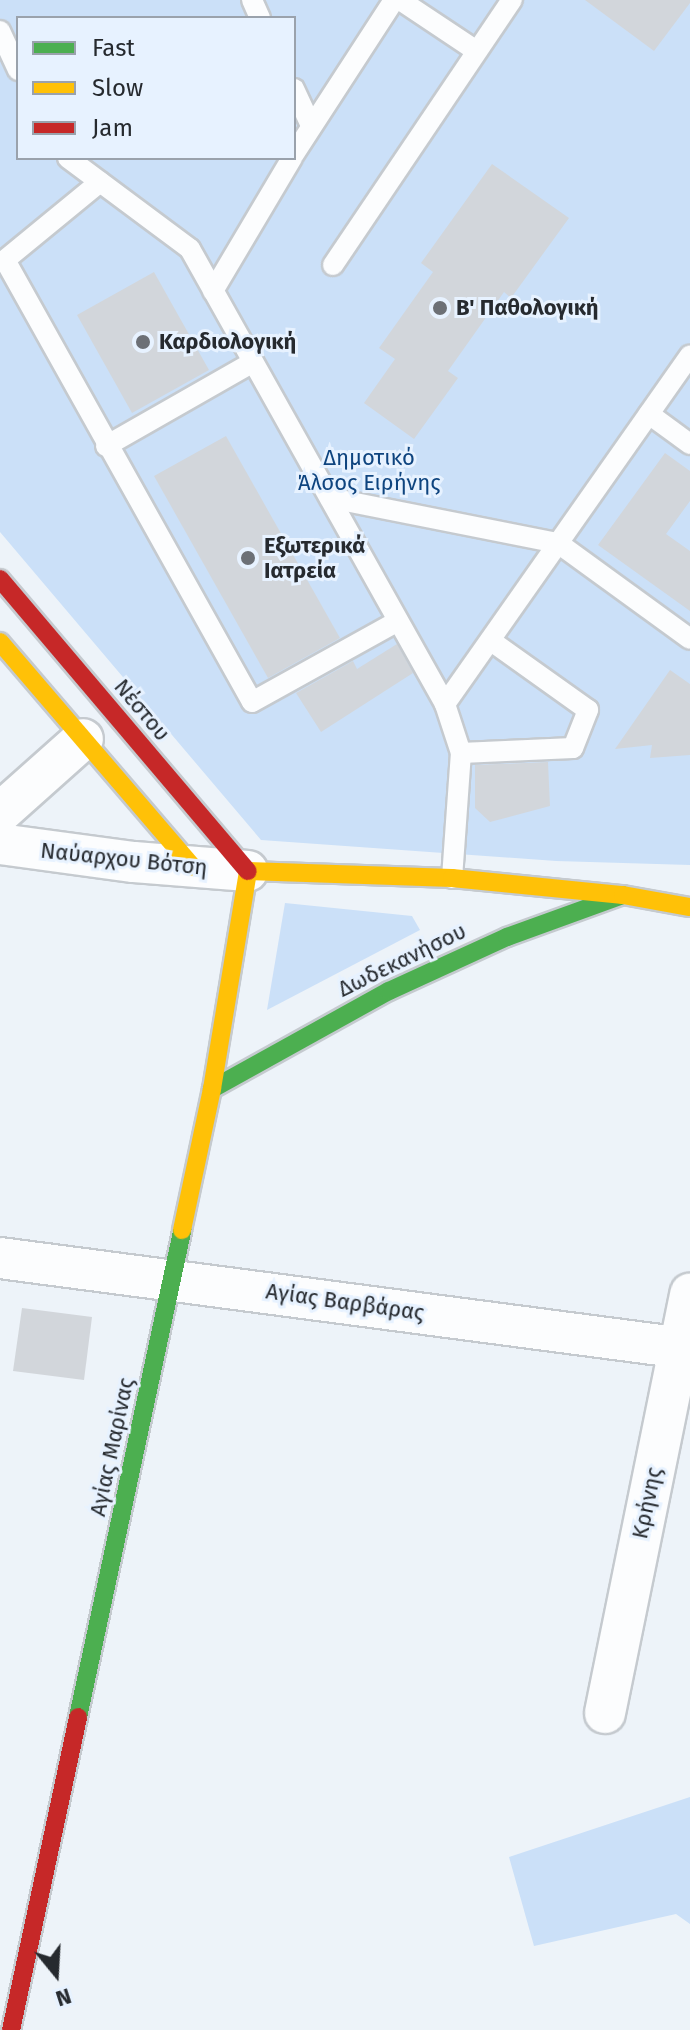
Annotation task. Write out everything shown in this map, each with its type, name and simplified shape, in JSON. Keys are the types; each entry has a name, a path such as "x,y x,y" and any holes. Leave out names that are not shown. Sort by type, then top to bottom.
{"street":[{"name":"Νέστου","path":"0,579 248,871"},
{"path":"0,642 193,867"},
{"path":"0,813 83,739"},
{"name":"Ναύαρχου Βότση","path":"0,844 248,871"},
{"path":"248,871 452,878 623,895 690,907"},
{"name":"Αγίας Μαρίνας","path":"10,2030 212,1089 248,871"},
{"name":"Δωδεκανήσου","path":"212,1089 389,991 507,937 623,895"},
{"name":"Αγίας Βαρβάρας","path":"0,1258 685,1348"},
{"name":"Κρήνης","path":"605,1713 685,1348 690,1294"},
{"path":"0,2028 10,2030"}],"lane":[{"path":"296,151 394,0"},
{"path":"400,0 475,50"},
{"path":"333,265 475,50 512,0"},
{"path":"0,31 16,66"},
{"path":"296,93 311,125"},
{"path":"71,160 190,249 445,704 461,753 452,878"},
{"path":"213,291 291,160"},
{"path":"100,182 5,260 106,446 252,702 398,621"},
{"path":"445,704 690,355"},
{"path":"106,446 253,362"},
{"path":"649,414 690,444"},
{"path":"330,498 558,543 690,639"},
{"path":"461,753 573,748 588,710 490,640"}],"green space":[{"name":"Δημοτικό Άλσος Ειρήνης","path":"0,0 690,0 690,865 556,861 261,840 0,532"},
{"path":"285,903 412,916 420,930 267,1010"},
{"path":"690,1797 690,1924 676,1914 534,1946 509,1857"}],"building":[{"path":"585,0 690,0 690,3 654,51"},
{"name":"Β' Παθολογική","path":"492,164 569,218 511,298 504,292 448,371 458,378 414,439 364,403 395,359 379,348 433,272 421,263"},
{"name":"Καρδιολογική","path":"154,272 209,370 132,413 77,315"},
{"name":"Εξωτερικά Ιατρεία","path":"226,436 340,638 268,678 154,476"},
{"path":"665,453 690,471 690,501 666,534 690,551 690,611 598,545"},
{"path":"397,644 413,673 321,732 296,693 353,661 357,669"},
{"path":"670,670 690,684 690,755 650,758 652,745 615,749"},
{"path":"548,762 550,806 490,822 475,808 475,765"},
{"path":"22,1308 92,1317 84,1380 13,1371"}],"traffic: fast":[{"path":"212,1089 389,991 507,937 623,895"},
{"path":"78,1717 182,1230"}],"traffic: slow":[{"path":"0,642 193,867"},
{"path":"248,871 452,878 623,895 690,907"},
{"path":"182,1230 212,1089 248,871"}],"traffic: jam":[{"path":"0,579 248,871"},
{"path":"11,2030 78,1717"}],"place":[{"name":"Β' Παθολογική","path":"440,308"},
{"name":"Καρδιολογική","path":"143,342"},
{"name":"Εξωτερικά Ιατρεία","path":"248,558"}]}
